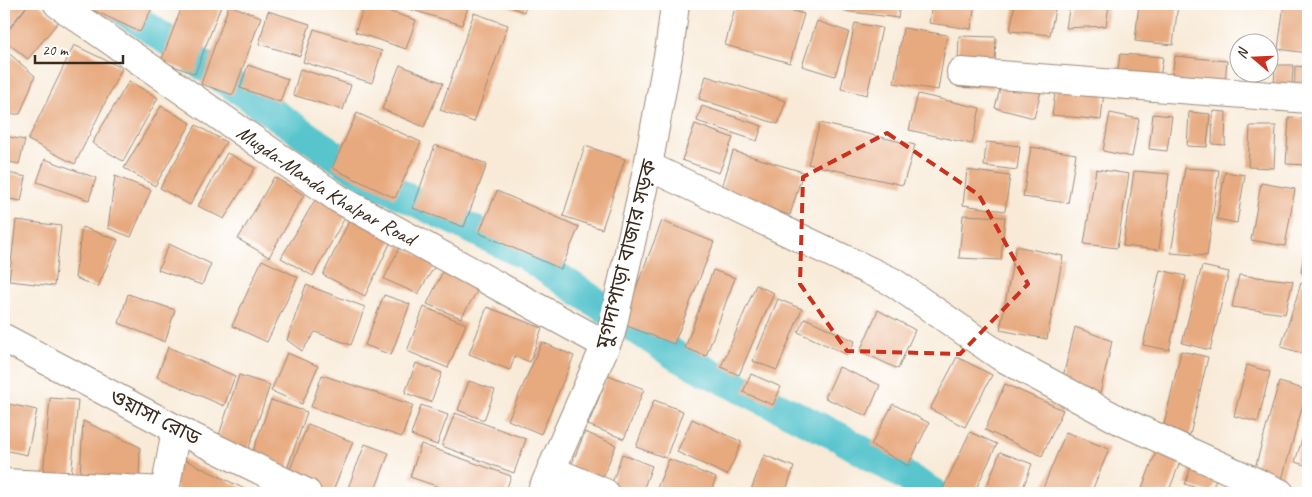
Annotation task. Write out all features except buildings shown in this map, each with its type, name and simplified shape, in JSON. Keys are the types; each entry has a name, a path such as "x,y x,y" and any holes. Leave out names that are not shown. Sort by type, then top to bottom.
{"street":[{"name":"Mugda-Manda Khalpar Road","path":"58,4 339,199 608,339"},
{"name":"মুগদাপাড়া বাজার সড়ক","path":"546,482 608,339 648,166 670,45 675,4"},
{"path":"961,72 1308,99"},
{"path":"648,166 893,282 1000,356 1119,420 1280,493"},
{"name":"ওয়াসা রোড","path":"4,338 176,429 307,493"},
{"path":"4,483 165,492 176,429"},
{"path":"546,482 605,493"}],"highlighted area":[{"path":"887,133 979,195 1028,284 960,354 847,351 800,284 803,177"}],"waterway":[{"path":"114,4 371,180 525,255 678,357 839,437 934,493"}]}
